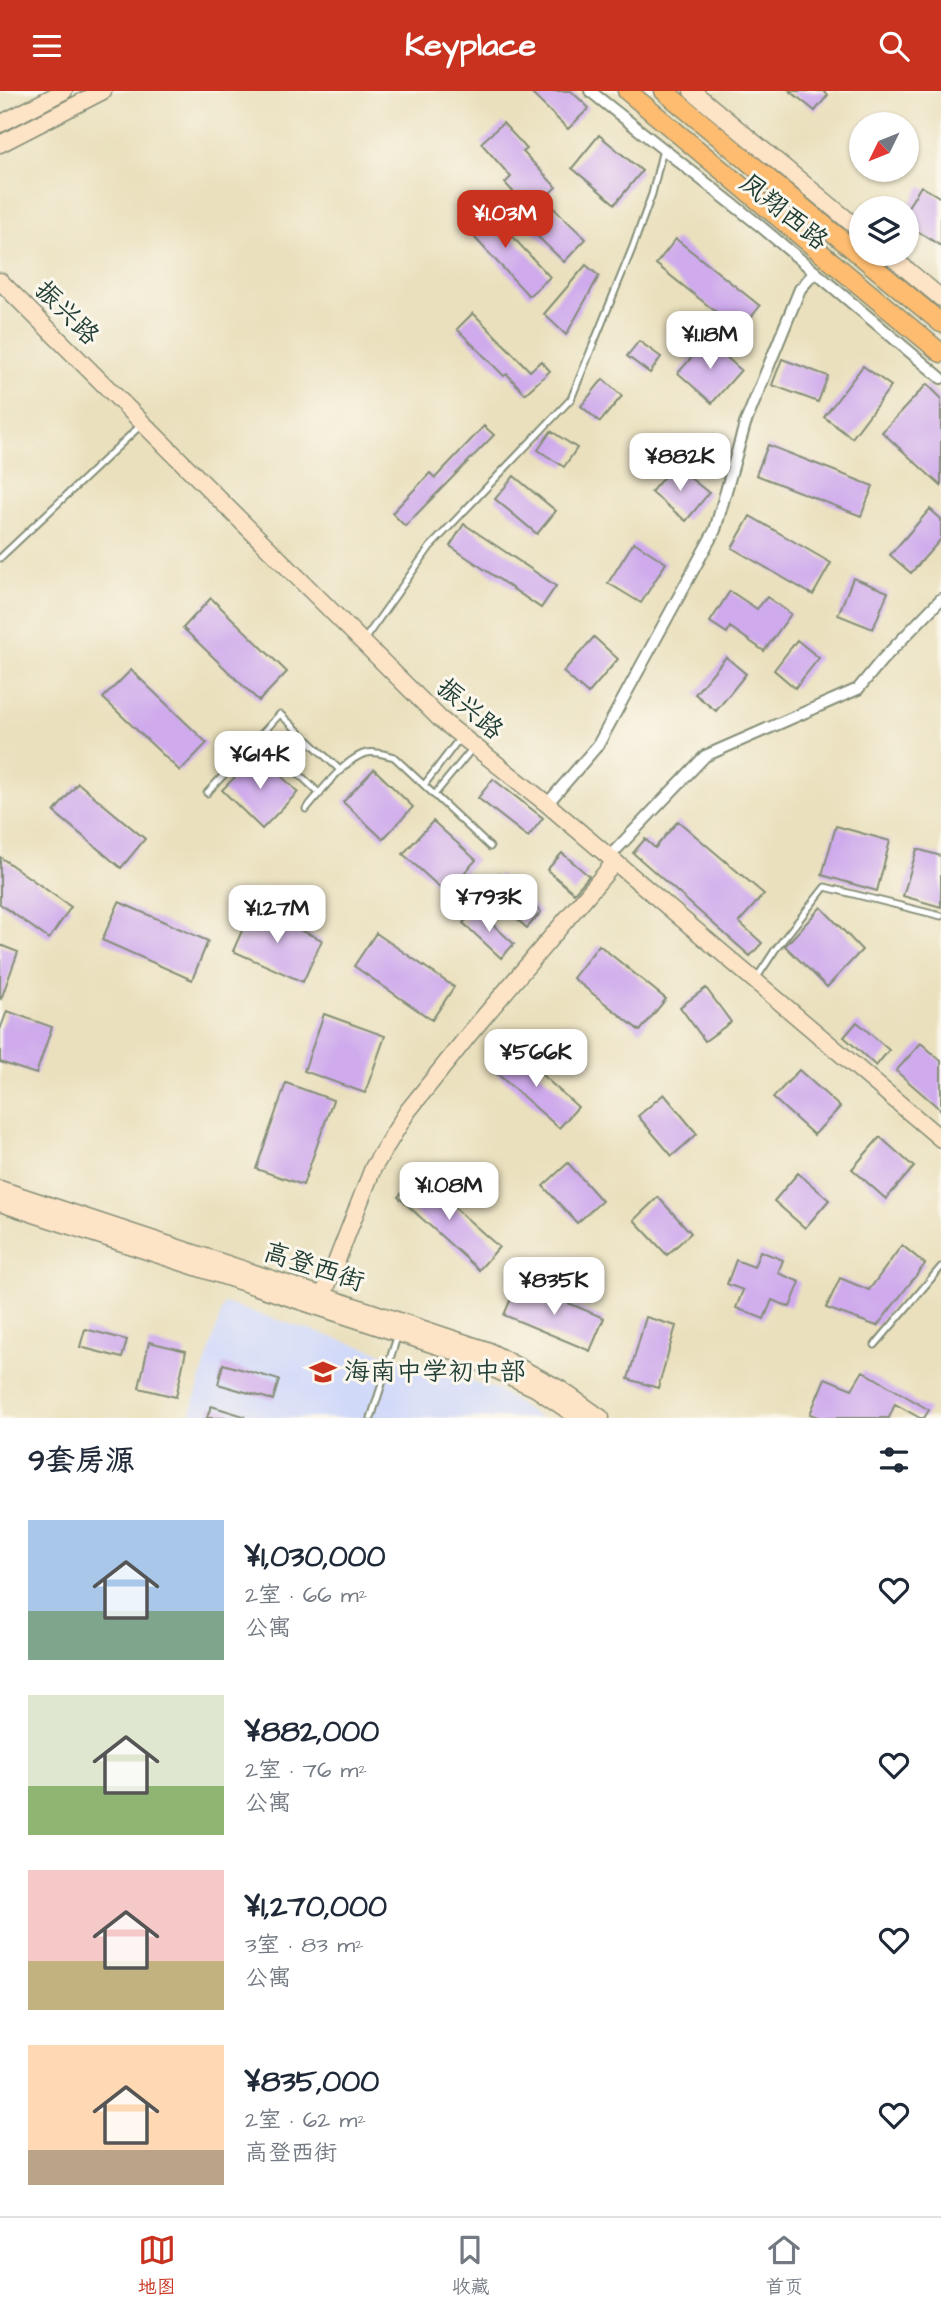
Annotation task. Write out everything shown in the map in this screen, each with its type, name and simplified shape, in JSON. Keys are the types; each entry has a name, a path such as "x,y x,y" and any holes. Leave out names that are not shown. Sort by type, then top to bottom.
{"main road":[{"name":"凤翔西路","path":"627,91 941,353"},
{"name":"凤翔西路","path":"664,91 941,323"}],"street":[{"path":"0,124 64,91"},
{"path":"0,144 103,91"},
{"name":"凤翔西路","path":"590,91 815,272 941,379"},
{"path":"692,91 849,221"},
{"path":"902,266 941,298"},
{"path":"547,804 598,745 715,530 745,424 800,289 815,272"},
{"name":"振兴路","path":"0,281 440,719 547,804 941,1139"},
{"path":"323,1296 373,1168 407,1112 612,860 705,756 858,689 881,661 941,600"},
{"name":"高登西街","path":"0,1189 323,1296 401,1327 535,1388 579,1418"},
{"name":"高登西街","path":"0,1203 401,1327 487,1350 560,1389 601,1418"}],"lane":[{"path":"363,642 430,547 571,399 632,249 652,194 663,149"},
{"path":"0,558 143,423"},
{"path":"206,793 280,713 341,771"},
{"path":"260,736 320,794"},
{"path":"424,785 468,742"},
{"path":"434,795 468,742"},
{"path":"306,809 354,758 366,753 380,753 394,758 490,847"},
{"path":"755,981 775,950 825,887 941,916"},
{"path":"875,1345 941,1267"},
{"path":"371,1418 401,1327"}],"shaded area":[{"name":"海南中学初中部","path":"224,1303 496,1389 540,1418 189,1418"}],"building":[{"path":"529,91 571,91 589,108 568,129"},
{"path":"790,91 823,91 828,95 815,111"},
{"path":"503,123 527,149 523,152 556,187 544,199 586,239 564,262 531,230 540,221 505,183 511,177 481,143"},
{"path":"599,135 642,171 615,204 572,168"},
{"path":"921,186 941,198 941,246 919,232 919,196 915,196"},
{"path":"482,204 550,277 529,296 461,223"},
{"path":"676,239 760,306 740,331 656,264"},
{"path":"586,265 599,276 566,335 544,314"},
{"path":"473,313 530,371 541,361 550,371 525,394 457,329"},
{"path":"707,340 741,370 712,403 678,373"},
{"path":"639,341 661,357 650,373 627,356"},
{"path":"782,359 828,376 818,402 772,385"},
{"path":"863,366 891,386 852,438 824,417"},
{"path":"603,379 622,396 600,422 581,406"},
{"path":"927,384 941,398 941,486 882,432"},
{"path":"484,426 494,435 405,526 392,513 430,473 435,478"},
{"path":"551,431 577,448 564,467 538,450"},
{"path":"768,445 873,486 861,516 756,475"},
{"path":"674,465 709,493 686,521 651,492"},
{"path":"514,476 556,511 537,534 495,499"},
{"path":"930,509 941,519 941,539 911,573 890,555"},
{"path":"750,516 831,563 813,595 732,548"},
{"path":"464,524 556,586 541,608 450,546"},
{"path":"634,542 666,563 641,603 608,583"},
{"path":"853,578 888,592 873,629 838,615"},
{"path":"730,591 757,609 767,597 791,614 764,651 730,627 727,633 710,622"},
{"path":"211,598 287,672 259,701 183,628"},
{"path":"594,637 618,659 588,694 563,672"},
{"path":"797,640 819,658 795,688 774,670"},
{"path":"726,657 746,674 716,711 695,694"},
{"path":"131,670 207,743 180,771 103,698"},
{"path":"258,754 298,792 262,829 222,790"},
{"path":"374,769 413,807 383,839 343,802"},
{"path":"493,779 543,818 528,837 478,798"},
{"path":"78,783 145,839 121,868 54,812"},
{"path":"433,821 476,860 446,893 403,854"},
{"path":"678,821 764,894 739,922 762,943 750,956 633,853 645,839 655,848"},
{"path":"836,826 890,841 877,891 822,875"},
{"path":"917,849 941,856 941,907 903,896"},
{"path":"562,853 589,876 574,893 547,870"},
{"path":"0,857 71,907 49,939 0,904"},
{"path":"499,874 541,912 527,928 484,890"},
{"path":"119,902 208,941 192,980 102,940"},
{"path":"821,907 862,950 827,987 785,946"},
{"path":"252,908 322,940 303,982 233,951"},
{"path":"476,909 514,944 501,958 463,923"},
{"path":"376,933 454,987 432,1020 354,966"},
{"path":"0,945 18,952 1,999 0,998"},
{"path":"599,945 666,999 640,1031 573,978"},
{"path":"706,988 731,1022 705,1041 680,1007"},
{"path":"7,1011 52,1027 36,1074 0,1062 0,1030"},
{"path":"324,1014 385,1036 365,1093 304,1071"},
{"path":"857,1022 889,1050 876,1066 844,1037"},
{"path":"921,1043 941,1061 941,1110 896,1071"},
{"path":"513,1049 578,1107 559,1128 494,1071"},
{"path":"799,1070 840,1107 814,1135 773,1098"},
{"path":"286,1083 333,1100 303,1185 256,1169"},
{"path":"664,1094 697,1134 672,1156 638,1116"},
{"path":"880,1137 914,1167 886,1199 852,1169"},
{"path":"568,1163 602,1201 577,1223 543,1186"},
{"path":"798,1173 829,1200 805,1228 774,1201"},
{"path":"418,1175 499,1247 479,1270 398,1197"},
{"path":"658,1197 691,1233 667,1255 634,1220"},
{"path":"902,1245 925,1264 877,1326 826,1308 840,1278 869,1290"},
{"path":"760,1251 783,1260 778,1273 800,1282 790,1307 772,1300 764,1319 736,1308 743,1290 727,1284 736,1260 754,1267"},
{"path":"518,1282 604,1318 590,1351 504,1315"},
{"path":"646,1317 676,1326 658,1388 628,1379"},
{"path":"85,1329 127,1340 122,1358 80,1347"},
{"path":"149,1342 186,1351 176,1397 139,1388"},
{"path":"223,1364 279,1380 273,1400 218,1384"},
{"path":"863,1371 929,1410 924,1418 895,1404 889,1418 820,1418 810,1414 825,1378 852,1389"},
{"path":"211,1406 244,1416 207,1418"}],"place":[{"name":"海南中学初中部","path":"323,1372"}]}
